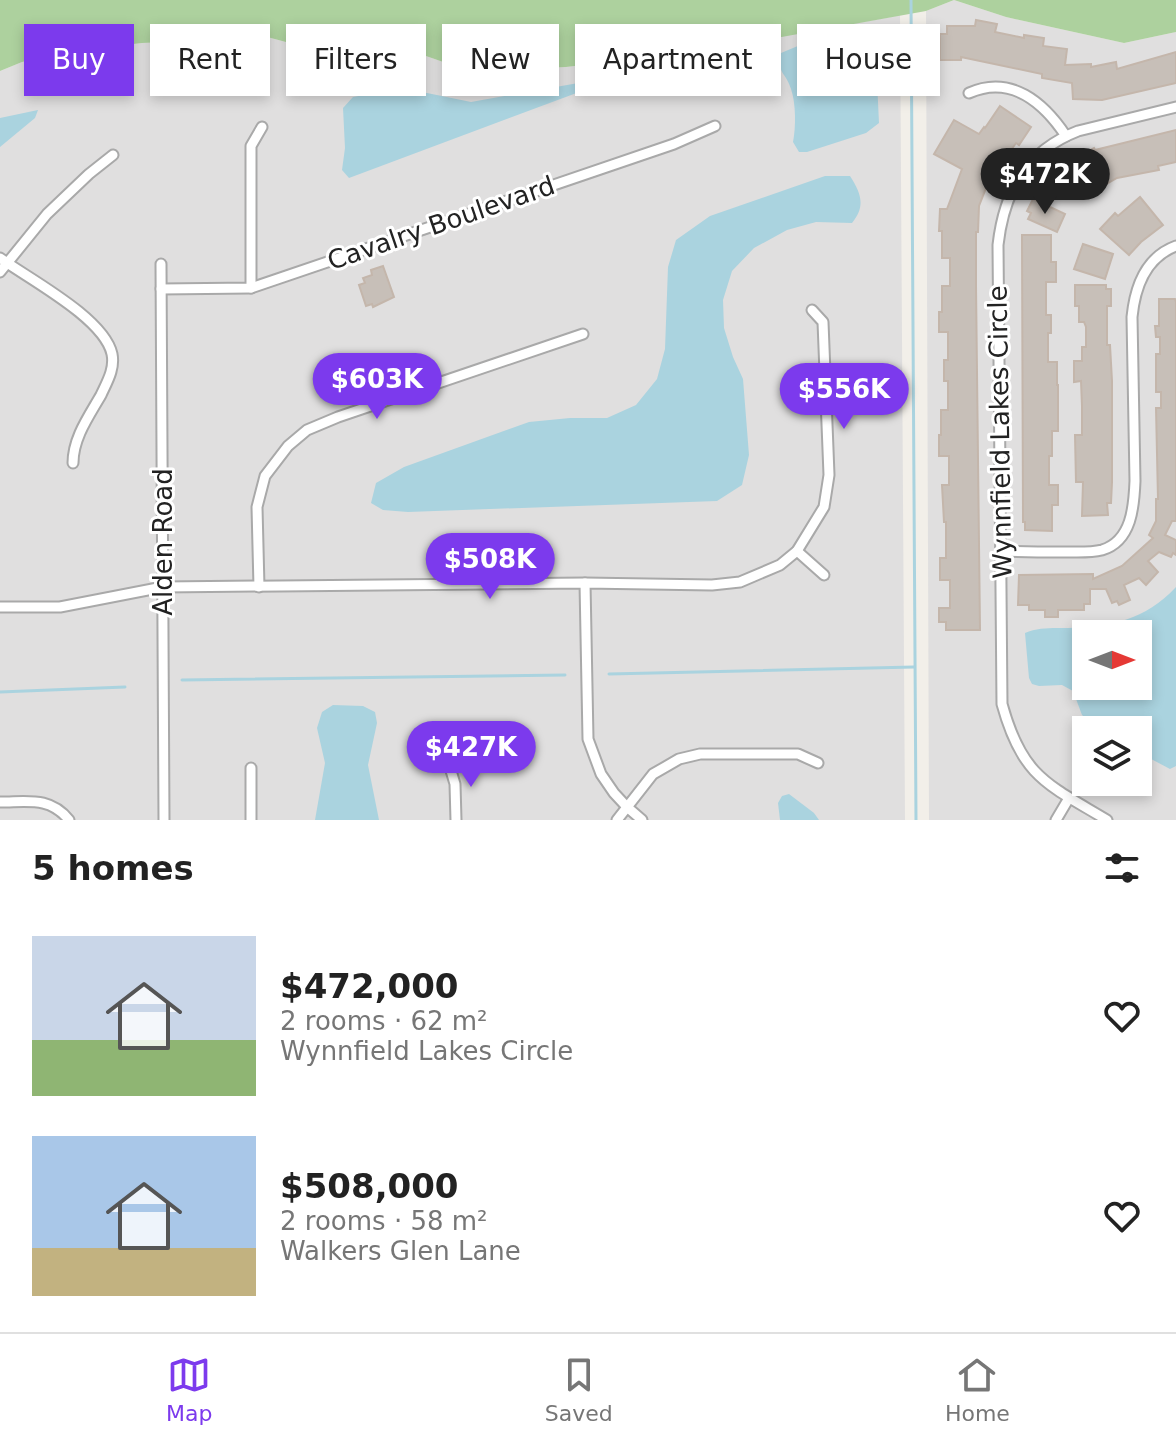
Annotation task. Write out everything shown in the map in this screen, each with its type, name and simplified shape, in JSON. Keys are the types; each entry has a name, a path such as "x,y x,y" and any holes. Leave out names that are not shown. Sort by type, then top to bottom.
{"street":[{"path":"969,93 994,87 1022,92 1054,117 1066,136"},
{"name":"Wynnfield Lakes Circle","path":"1107,820 1052,787 1029,767 1015,744 1002,704 1000,228 1005,205 1024,171 1041,152 1066,136 1176,107"},
{"name":"Cavalry Boulevard","path":"161,289 251,288 674,144 715,126"},
{"path":"251,288 251,146 262,127"},
{"path":"0,272 4,260 47,214 113,155"},
{"path":"1002,551 1100,551 1118,541 1126,529 1133,507 1135,481 1133,301 1148,267 1162,253 1176,246"},
{"path":"4,260 91,321 104,336 112,354 111,373 73,448 73,463"},
{"name":"Alden Road","path":"161,264 164,820"},
{"path":"0,607 60,607 163,587 585,583 712,585 740,582 780,565 797,551 824,507 829,475 823,322 812,310"},
{"path":"259,587 257,507 265,476 288,446 307,430 583,334"},
{"path":"797,551 824,575"},
{"path":"585,583 588,739 601,774 627,807 642,820"},
{"path":"617,820 653,774 679,759 700,754 798,754 818,763"},
{"path":"449,764 455,784 456,820"},
{"path":"251,768 251,820"},
{"path":"1056,820 1069,798"},
{"path":"0,802 45,802 66,817"}],"shaded area":[{"path":"954,0 1006,17 1124,43 1176,32 1176,820 929,820 926,96 940,96 940,24 926,24 926,11"},
{"path":"900,15 900,24 848,24"},
{"path":"797,33 797,96 901,96 905,820 0,820 0,71 24,62 24,96 134,96 134,44 150,43 150,96 270,96 270,38 286,42 286,96 426,96 426,56 442,62 442,96 559,96 559,67 575,66 575,96 781,96 781,35"}],"green space":[{"path":"0,0 954,0 926,11 854,24 797,24 797,34 781,37 781,24 575,24 575,66 559,67 559,24 442,24 442,62 426,56 426,24 286,24 286,42 270,38 270,24 150,24 150,43 134,44 134,24 24,24 24,62 0,71"},
{"path":"954,0 1176,0 1176,32 1124,43 1006,17"}],"water":[{"path":"797,46 797,96 878,96 879,123 866,133 799,152 793,142 793,95 781,70 781,53"},
{"path":"575,84 575,94 349,178 342,170 345,148 343,108 353,97 426,96 426,93 471,102 505,96 559,96 559,86"},
{"path":"38,110 35,118 0,147 0,118"},
{"path":"825,176 850,176 854,182 860,205 852,223 816,222 787,230 754,248 732,271 723,300 724,328 743,379 749,455 742,485 717,501 408,512 383,510 371,503 376,483 404,467 529,422 607,418 636,405 657,379 665,349 668,267 676,240 710,216"},
{"path":"1176,587 1176,766 1170,769 1152,759 1152,716 1083,716 1076,700 1152,700 1152,620 1126,620 1152,607"},
{"path":"1072,628 1072,690 1062,685 1032,684 1025,633"},
{"path":"333,705 363,706 375,712 377,723 368,765 379,820 315,820 325,763 317,728 322,712"},
{"path":"789,794 819,820 780,820 778,803 782,796"}],"building":[{"path":"976,20 997,24 995,32 1024,38 1024,35 1044,38 1043,46 1067,49 1065,65 1091,64 1091,67 1116,62 1117,69 1176,52 1176,83 1102,100 1073,99 1072,83 1042,78 1042,74 961,57 961,60 940,60 940,34 947,34 947,26 975,26"},
{"path":"1000,106 1031,127 1019,145 1016,143 1002,163 1000,161 988,183 979,206 976,232 980,630 946,630 946,622 939,622 939,608 950,608 950,580 940,580 940,558 946,558 942,485 949,485 949,456 939,456 939,435 941,410 948,410 944,360 948,360 948,332 939,332 939,312 942,312 942,286 950,286 950,258 942,258 942,231 939,231 940,209 947,209 962,169 934,154 954,120 979,134"},
{"path":"1176,130 1176,162 1158,166 1159,170 1117,178 1094,191 1089,181 1076,193 1073,190 1065,197 1052,182 1059,176 1055,171 1064,163 1094,148"},
{"path":"1140,197 1163,225 1129,255 1100,229 1115,213 1118,216"},
{"path":"1033,199 1065,214 1057,232 1028,219 1031,213 1027,211"},
{"path":"1022,235 1051,235 1051,262 1056,262 1056,282 1046,282 1046,315 1051,315 1048,362 1057,362 1058,385 1058,431 1052,431 1052,456 1049,456 1049,485 1058,485 1058,505 1052,505 1052,531 1025,530 1023,522"},
{"path":"1083,244 1113,254 1105,279 1074,269"},
{"path":"383,266 394,297 373,307 372,304 366,306 359,285 365,283 363,278 372,275 371,270"},
{"path":"1075,285 1106,285 1106,289 1111,289 1111,306 1107,306 1107,345 1110,345 1112,381 1112,482 1111,503 1107,503 1108,515 1082,516 1083,482 1076,482 1075,435 1082,435 1082,406 1081,381 1074,382 1074,361 1082,361 1086,327 1084,322 1079,322"},
{"path":"1159,299 1175,299 1176,302 1176,521 1172,521 1165,535 1176,540 1176,555 1173,553 1171,557 1159,552 1148,561 1158,572 1146,585 1139,578 1124,585 1130,600 1119,605 1117,601 1112,603 1106,589 1090,589 1090,604 1084,604 1084,610 1058,610 1058,617 1045,617 1045,610 1029,610 1029,605 1018,605 1019,575 1093,574 1093,579 1122,566 1153,538 1149,535 1156,521 1158,499 1156,408 1161,408 1161,392 1156,392 1156,354 1160,354 1160,337 1156,337 1155,326 1159,326"}],"waterway":[{"path":"911,0 916,820"},
{"path":"609,674 914,667"},
{"path":"182,680 565,675"},
{"path":"0,692 125,687"}]}
